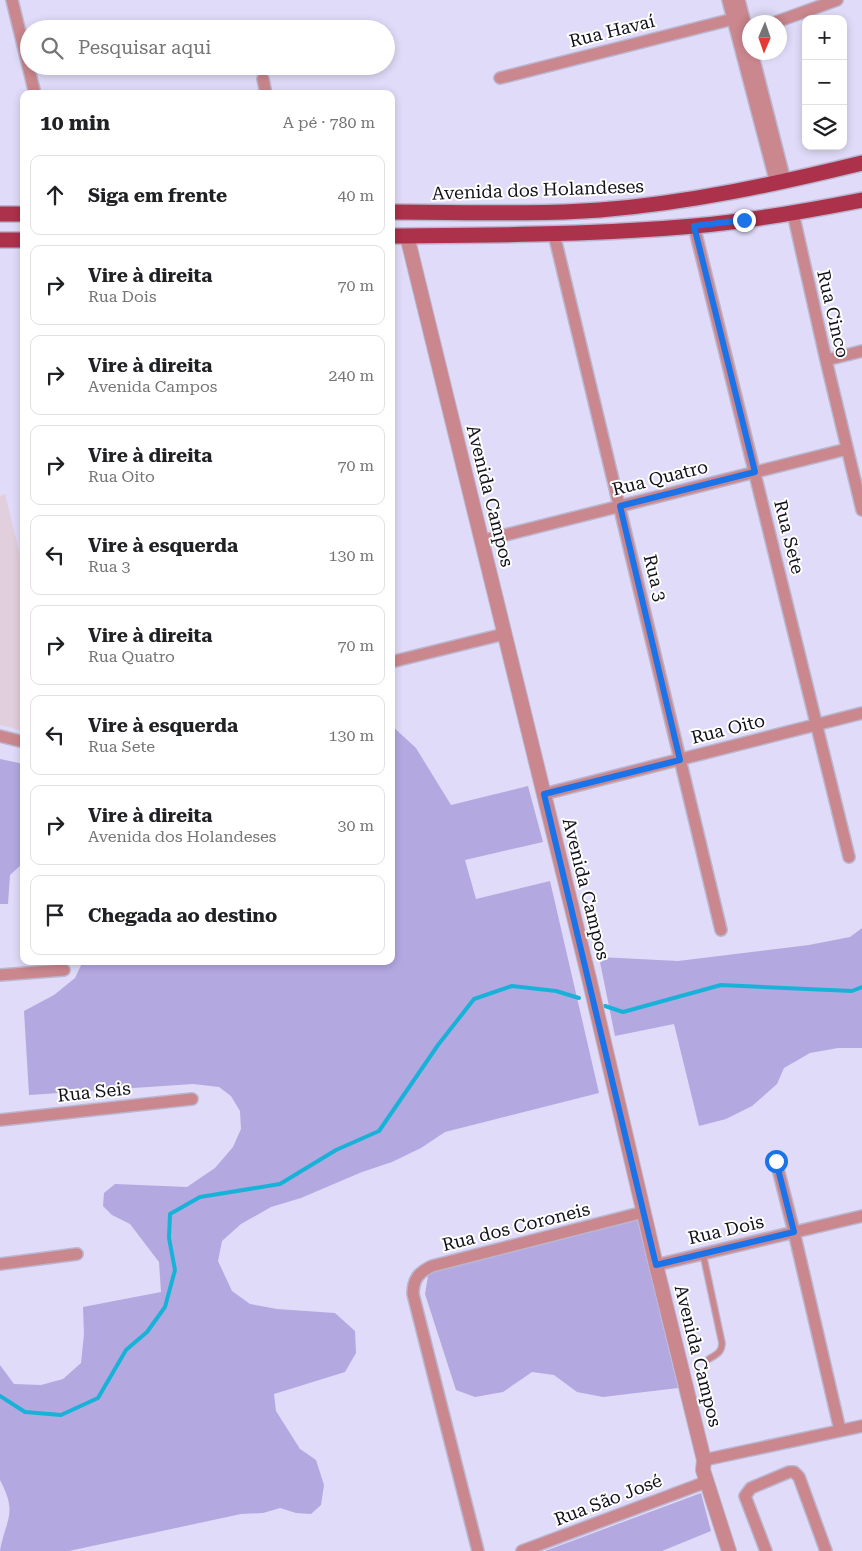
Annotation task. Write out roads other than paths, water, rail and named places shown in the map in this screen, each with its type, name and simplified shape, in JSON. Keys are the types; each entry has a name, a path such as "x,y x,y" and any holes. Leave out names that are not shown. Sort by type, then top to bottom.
{"main road":[{"name":"Avenida dos Holandeses","path":"395,212 599,210 671,202 780,182 862,162"},
{"path":"395,236 554,234 694,226 793,214 862,200"},
{"path":"0,214 20,214"},
{"path":"0,240 20,240"}],"street":[{"path":"12,0 20,33"},
{"path":"728,0 733,19 742,31"},
{"path":"739,0 742,15"},
{"path":"787,18 837,0"},
{"name":"Rua Havaí","path":"500,78 733,19"},
{"path":"752,60 780,182"},
{"path":"754,60 780,182"},
{"path":"30,75 34,90"},
{"path":"262,79 265,90"},
{"name":"Rua Cinco","path":"793,214 862,510"},
{"name":"Rua Sete","path":"694,226 849,857"},
{"name":"Rua 3","path":"554,234 721,930"},
{"name":"Avenida Campos","path":"407,236 544,794 704,1460 703,1470 729,1551"},
{"path":"826,360 862,351"},
{"name":"Rua Quatro","path":"482,541 847,449"},
{"path":"395,661 504,634"},
{"name":"Rua Oito","path":"544,794 862,713"},
{"path":"0,736 20,741"},
{"path":"0,976 64,970"},
{"name":"Rua Seis","path":"0,1120 192,1099"},
{"path":"776,1161 840,1430"},
{"name":"Rua dos Coroneis","path":"478,1551 413,1294 413,1285 416,1278 422,1271 432,1266 644,1212"},
{"name":"Rua Dois","path":"656,1265 862,1216"},
{"path":"0,1264 77,1254"},
{"path":"704,1460 862,1426"},
{"path":"766,1551 745,1496 751,1488 789,1472 794,1472 799,1477 826,1551"},
{"name":"Rua São José","path":"522,1551 706,1482"}],"lane":[{"path":"703,1254 722,1343 722,1348 718,1354 709,1359"}],"waterway":[{"path":"605,1006 623,1012 721,985 852,991 862,987"},
{"path":"0,1396 25,1412 61,1415 98,1398 126,1350 147,1332 165,1307 175,1270 169,1238 170,1214 200,1197 280,1184 336,1150 379,1131 438,1045 474,999 512,986 556,991 579,998"}]}
